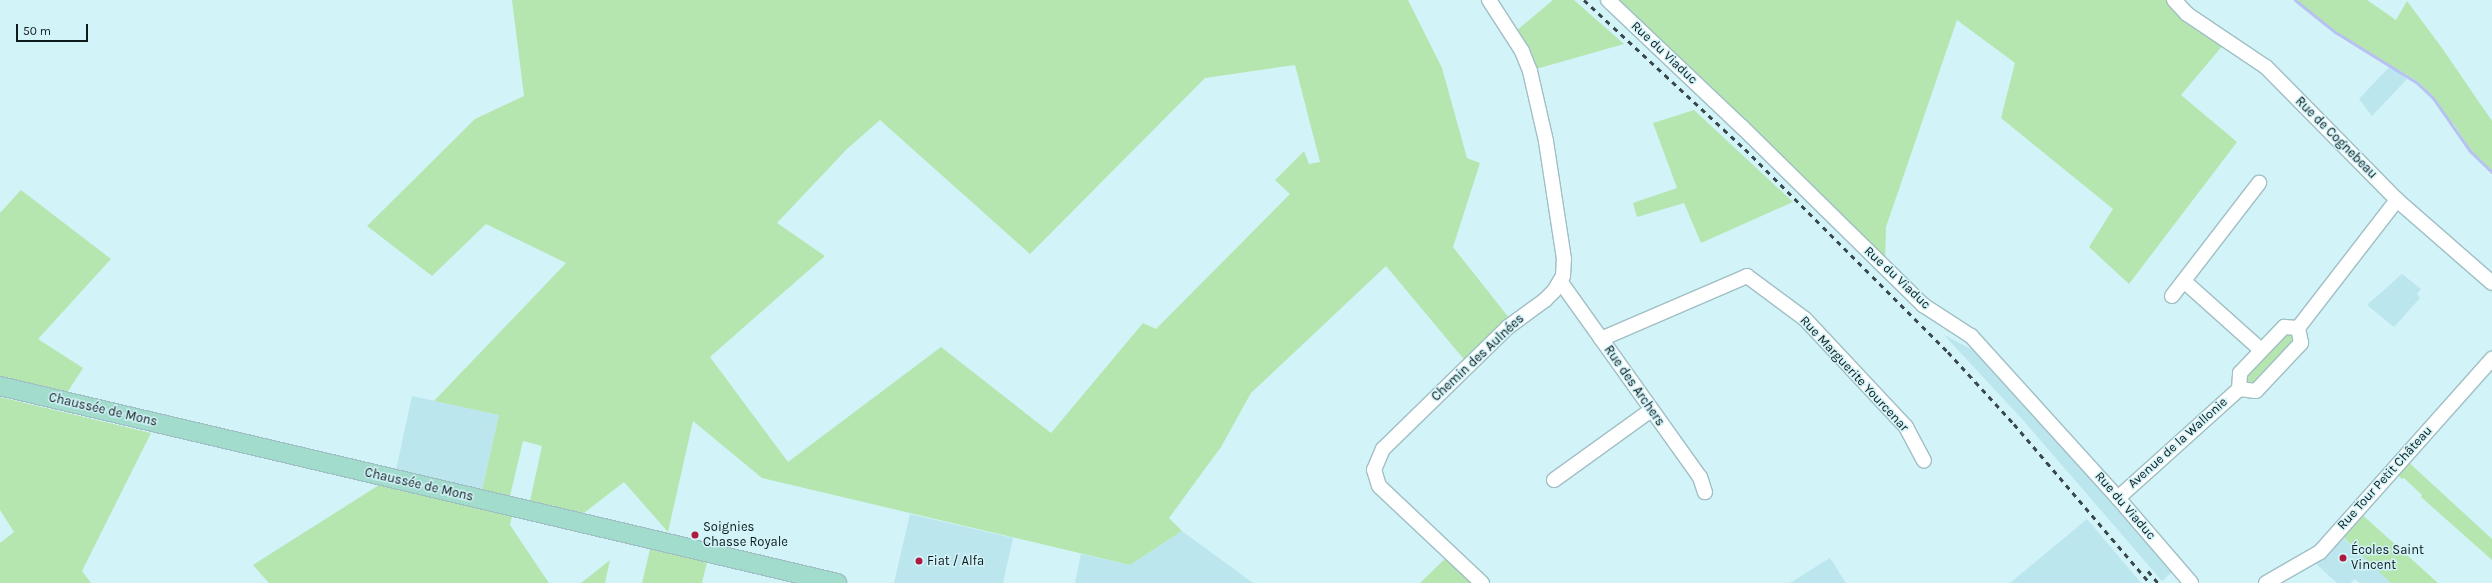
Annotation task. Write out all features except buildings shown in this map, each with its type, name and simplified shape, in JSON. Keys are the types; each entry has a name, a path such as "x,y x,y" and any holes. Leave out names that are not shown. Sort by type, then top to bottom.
{"main road":[{"name":"Chaussée de Mons","path":"0,386 837,583"}],"street":[{"name":"Chemin des Aulnées","path":"1482,583 1379,486 1375,478 1375,464 1388,444 1508,326 1546,300 1560,281 1564,259 1546,141 1530,70 1522,51 1489,0"},
{"name":"Rue du Viaduc","path":"1608,0 1742,127 1923,305 1971,336 2118,498 2191,583"},
{"name":"Rue de Cognebeau","path":"2174,0 2187,14 2266,67 2397,200 2492,283"},
{"path":"2172,296 2185,282 2259,183"},
{"path":"2298,328 2397,200"},
{"name":"Rue Marguerite Yourcenar","path":"1601,339 1747,276 1805,319 1906,428 1924,461"},
{"name":"Rue des Archers","path":"1560,281 1700,477 1705,492"},
{"path":"2185,282 2261,350"},
{"name":"Avenue de la Wallonie","path":"2118,498 2239,389 2240,373 2284,327 2298,328 2302,343 2256,391 2239,389"},
{"name":"Rue Tour Petit Château","path":"2266,583 2320,552 2492,359"},
{"path":"1554,480 1651,410"}],"shaded area":[{"path":"2390,66 2407,79 2372,116 2359,99"},
{"path":"2402,274 2421,289 2417,294 2420,298 2394,327 2367,305"},
{"path":"1944,335 1977,352 2173,571 2162,581 2023,420"},
{"path":"412,396 499,415 482,490 396,470"},
{"path":"910,514 1013,538 1003,583 894,583"},
{"path":"2087,519 2141,583 2010,583"},
{"path":"1182,531 1253,583 1075,583 1081,554 1130,565"},
{"name":"Écoles Saint Vincent","path":"2342,537 2370,561 2391,583 2360,583 2355,579 2350,583 2337,583 2316,564 2315,561"},
{"path":"1830,558 1846,583 1790,583"}],"green space":[{"path":"512,0 1408,0 1442,68 1467,158 1480,163 1453,247 1510,319 1467,363 1386,266 1251,393 1221,447 1169,518 1182,531 1130,565 762,478 693,421 668,532 624,482 584,513 530,501 542,446 523,441 510,496 482,490 499,415 434,401 566,263 486,224 432,276 367,226 475,119 524,96","holes":["1295,65 1320,162 1309,164 1304,151 1275,180 1290,194 1156,329 1143,323 1051,433 941,347 788,462 710,357 825,256 777,223 847,149 880,120 1030,254 1205,78"]},
{"path":"1553,0 1574,0 1624,44 1536,69 1516,31"},
{"path":"1617,0 2170,0 2224,44 2181,95 2237,142 2129,284 2089,247 2113,209 2001,118 2015,63 1957,20 1886,227 1885,268"},
{"path":"2296,0 2367,0 2396,20 2407,1 2442,48 2492,121 2492,171 2471,151 2455,126 2437,106 2434,97 2417,81 2335,32"},
{"path":"1694,110 1793,202 1701,243 1684,203 1637,217 1633,203 1677,188 1653,123"},
{"path":"21,190 111,259 38,339 83,368 67,393 0,376 0,213"},
{"path":"2284,334 2291,335 2294,340 2256,385 2249,386 2244,379"},
{"path":"0,397 151,433 82,571 91,583 0,583 0,543 14,532 0,510"},
{"path":"2404,458 2492,539 2492,560 2421,497 2422,495 2404,478 2402,479 2392,471"},
{"path":"379,485 512,516 510,525 549,583 269,583 253,565"},
{"path":"2357,510 2438,583 2391,583 2338,532"},
{"path":"650,549 707,562 702,583 642,583"},
{"path":"1450,554 1482,583 1420,583"},
{"path":"610,560 605,583 581,583"}],"waterway":[{"path":"2295,0 2335,32 2416,82 2433,98 2470,151 2492,172"}],"railway":[{"path":"1584,0 1745,149 1948,352 2014,424 2150,583"},
{"path":"2148,571 2158,583"}],"place":[{"name":"Soignies Chasse Royale","path":"695,535"},
{"name":"Écoles Saint Vincent","path":"2343,558"},
{"name":"Fiat / Alfa","path":"919,561"}]}
